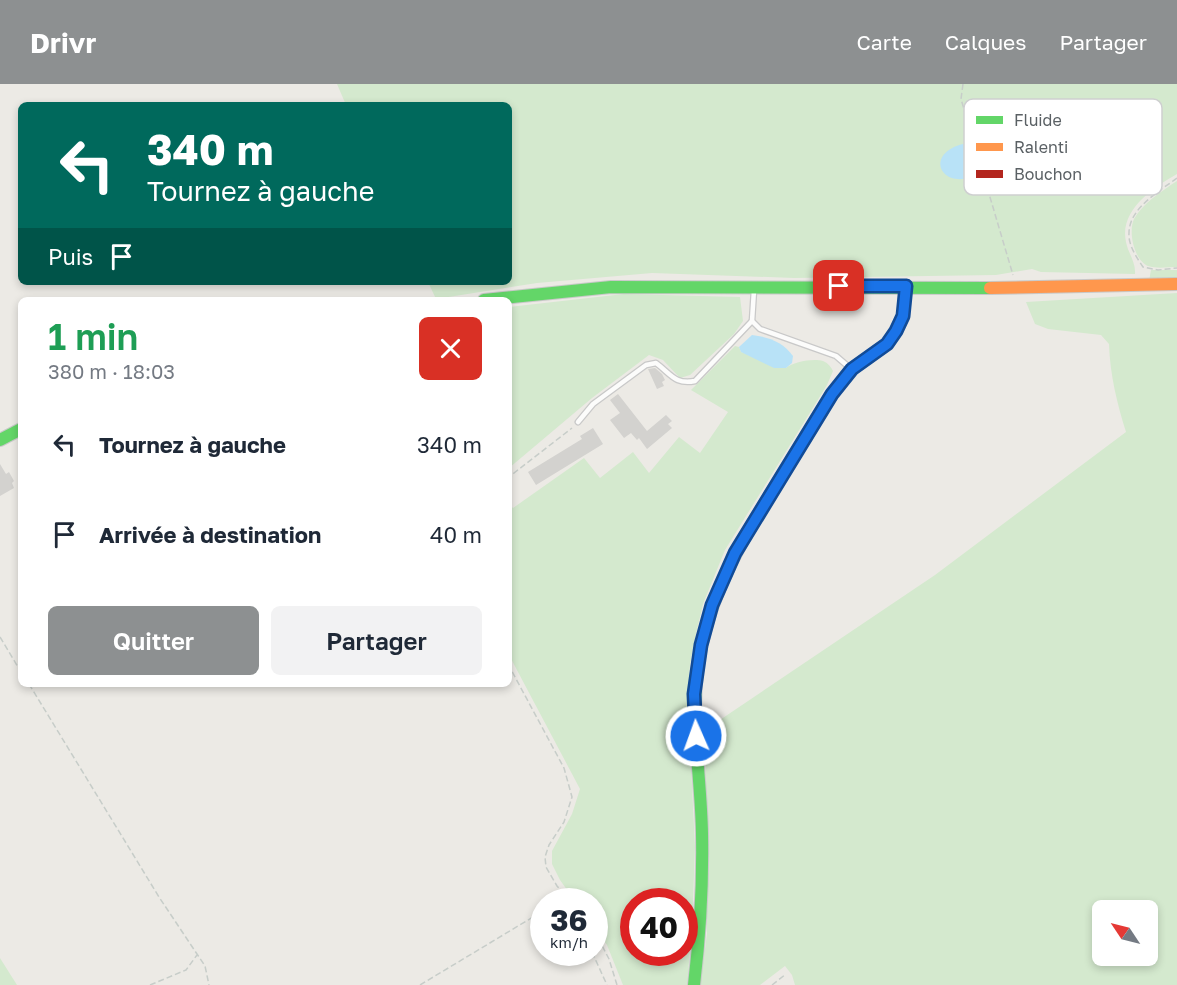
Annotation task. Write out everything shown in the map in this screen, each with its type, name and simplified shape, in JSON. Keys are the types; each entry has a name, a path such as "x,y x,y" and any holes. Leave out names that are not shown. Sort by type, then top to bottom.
{"street":[{"path":"512,297 611,287 1017,288 1177,284"},
{"path":"694,985 700,931 702,834 694,694 701,645 712,605 735,553 832,394 852,369 887,344 896,331 903,316 906,286"},
{"path":"0,440 18,431"}],"lane":[{"path":"578,422 593,404 646,365 656,363 675,379 684,383 695,381 752,321 754,287"},
{"path":"752,321 760,329 836,356 852,369"}],"path":[{"path":"963,84 961,99 964,109"},
{"path":"1162,190 1177,178"},
{"path":"989,195 1017,288"},
{"path":"1155,195 1133,217 1129,232 1131,246 1143,267 1158,270 1177,268"},
{"path":"512,476 578,422"},
{"path":"0,637 18,667"},
{"path":"512,671 564,768 572,797 564,822 549,845 545,857 546,867 561,888"},
{"path":"31,687 159,897 206,966 209,985"},
{"path":"420,985 530,919"},
{"path":"150,985 186,970 196,960 198,954"},
{"path":"608,957 617,985"},
{"path":"598,966 607,985"},
{"path":"772,985 786,974"}],"green space":[{"path":"337,84 1177,84 1177,174 1162,183 1162,99 964,99 964,195 1146,195 1133,210 1125,230 1135,274 1041,272 1032,269 996,275 794,278 652,273 537,283 449,297 435,297 429,285 512,285 512,102 345,102"},
{"path":"1177,181 1177,267 1159,268 1143,263 1136,252 1132,238 1134,219 1157,195 1162,195 1162,191"},
{"path":"1151,270 1177,270 1177,279 1149,281"},
{"path":"1177,293 1177,985 795,985 792,975 785,966 760,985 700,985 707,934 705,730 935,575 1126,432 1114,389 1109,344 1101,335 1048,329 1035,324 1026,302"},
{"path":"624,294 740,297 743,321 734,334 690,375 680,378 663,360 649,355 592,398 512,465 512,307"},
{"path":"735,346 739,347 741,352 786,368 798,362 819,360 826,363 833,371 827,385 725,550 703,604 690,664 688,703 695,847 693,888 620,888 620,966 689,966 687,985 623,985 608,948 608,888 566,888 552,864 552,851 572,814 580,789 512,661 512,507 584,458 600,478 633,452 649,473 679,437 700,453 728,412 691,390"},
{"path":"0,958 17,985 0,985"}],"water":[{"path":"964,145 964,178 952,178 941,168 940,162 951,149"},
{"path":"752,335 780,344 793,356 792,363 786,368 774,368 741,352 739,347"}],"building":[{"path":"655,368 665,380 662,382 664,386 657,389 648,369"},
{"path":"618,394 647,431 666,415 672,421 668,424 672,428 647,449 639,438 637,440 631,433 624,438 610,420 620,413 610,400"},
{"path":"593,428 603,444 536,485 528,472 582,439 580,436"},
{"path":"0,464 6,474 9,472 14,481 12,483 14,488 0,496"}],"traffic: fast":[{"path":"512,297 611,287 990,288"},
{"path":"0,440 18,431"},
{"path":"694,985 702,872 695,715 698,667 706,626 717,594 756,518"}],"traffic: slow":[{"path":"990,288 1177,284"}],"traffic: jam":[{"path":"756,518 832,394 852,369 887,344 896,331 903,316 906,286"}],"route":[{"path":"696,736 694,694 701,645 712,605 735,553 832,394 852,369 887,344 903,316 906,286 839,286"}]}
